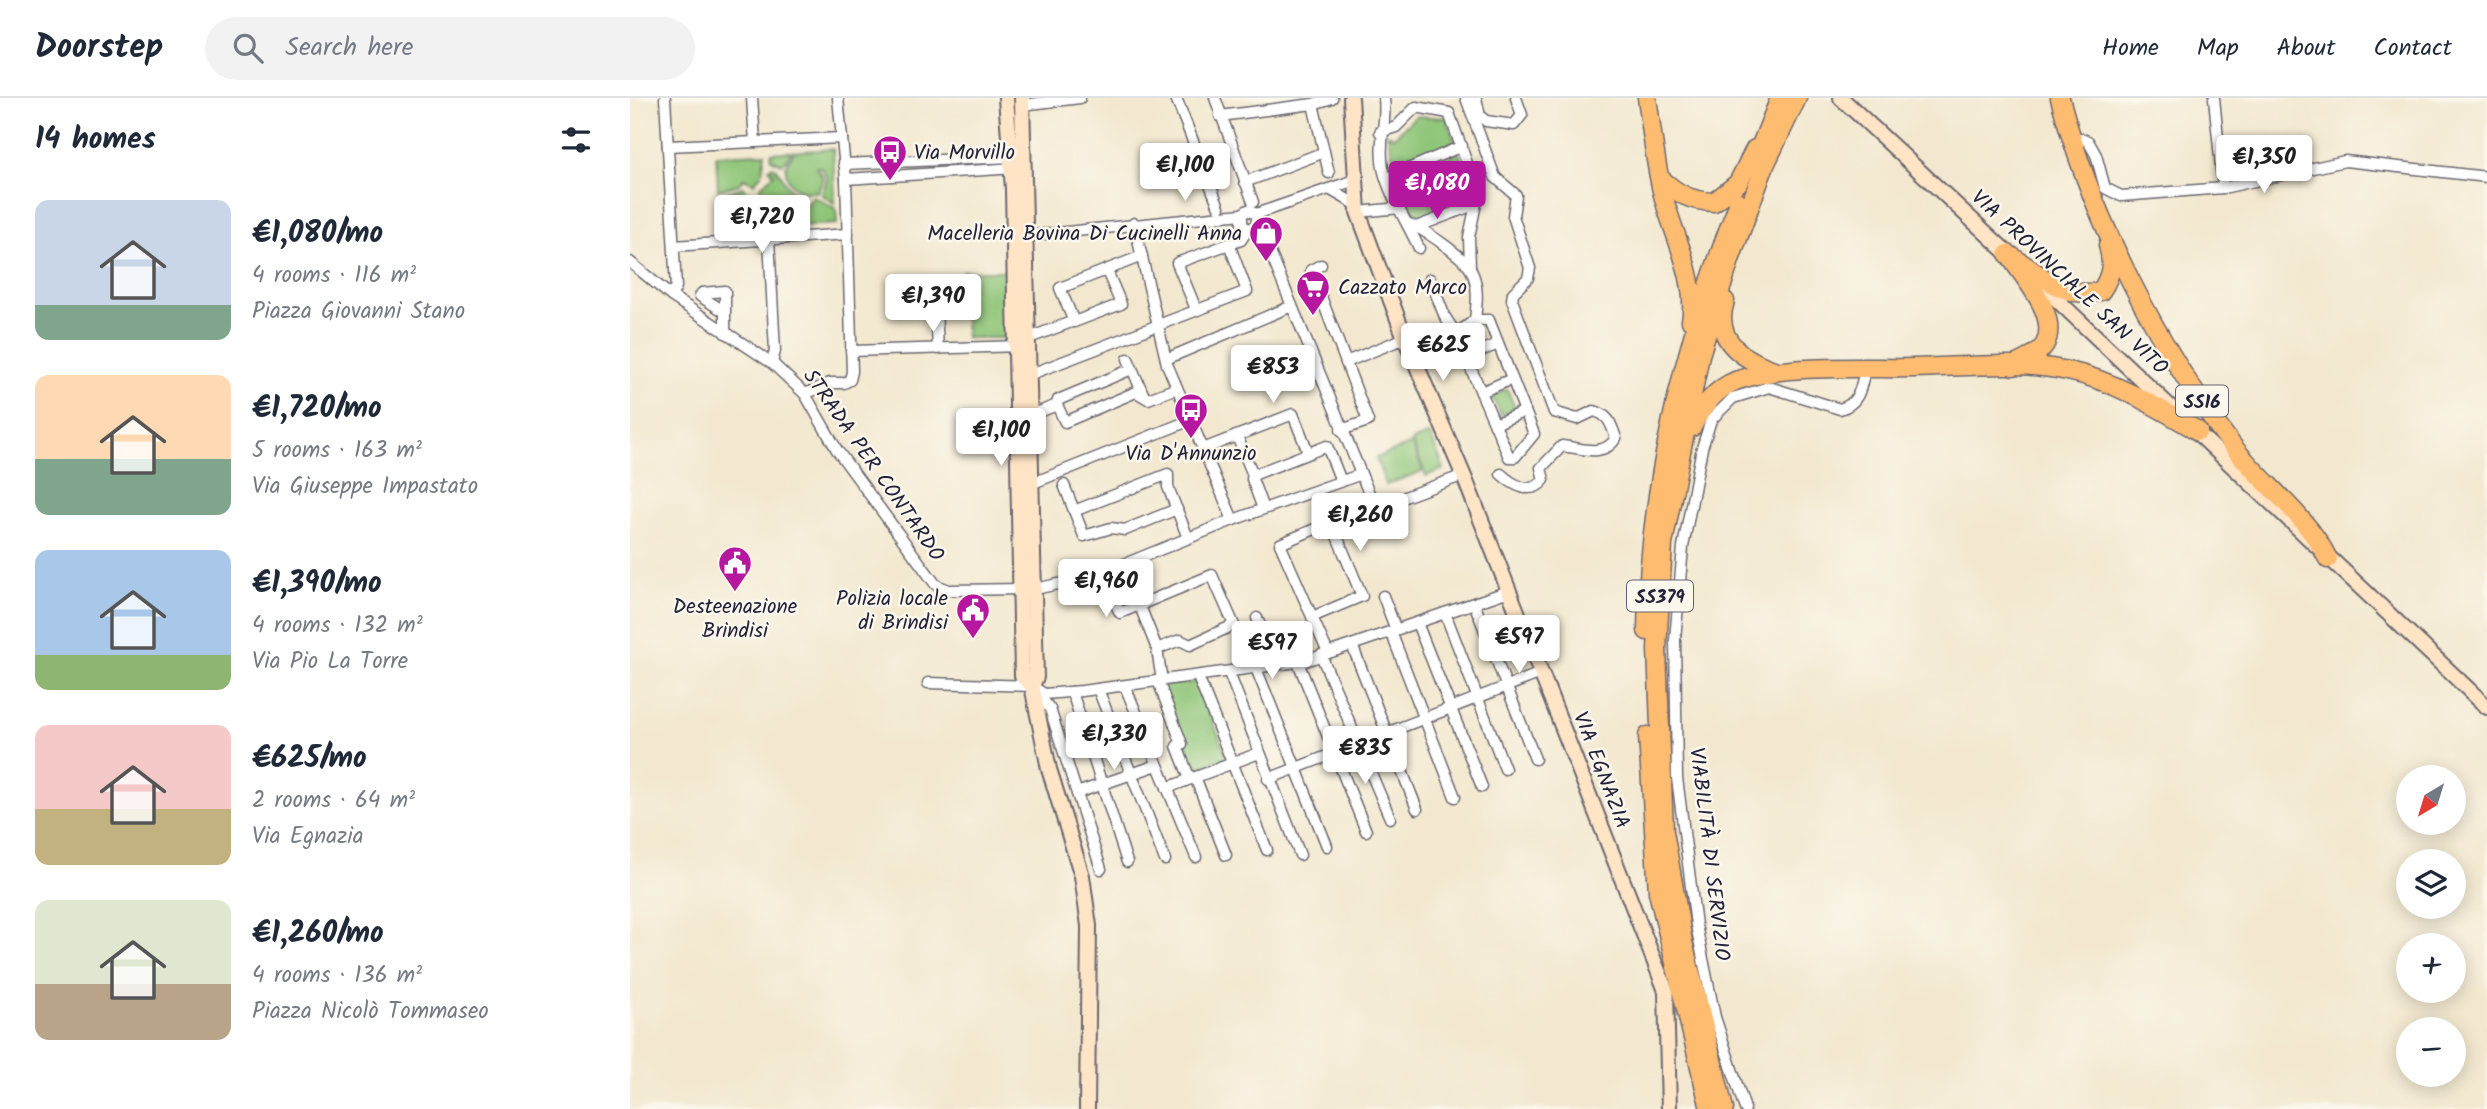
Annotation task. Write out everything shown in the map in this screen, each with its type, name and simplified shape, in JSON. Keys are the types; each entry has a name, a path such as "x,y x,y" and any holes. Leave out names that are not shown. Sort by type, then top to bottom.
{"highway":[{"path":"1647,98 1661,179 1683,255 1694,306 1679,397"},
{"name":"SS379","path":"1724,1109 1683,942 1664,831 1657,649 1663,544 1685,443 1700,355 1765,165 1797,98"},
{"name":"SS16","path":"2060,98 2071,142 2104,224 2138,293 2191,385 2233,446 2318,538 2328,559"},
{"path":"1661,179 1677,193 1695,201 1714,202 1738,183 1778,103"},
{"name":"SS379","path":"1710,1109 1658,892 1650,791 1647,591 1660,492 1679,397 1716,260 1778,103"},
{"path":"1747,214 1748,225 1722,311 1724,332 1734,350 1751,362 1784,373"},
{"path":"2008,254 2068,293 2087,295 2101,291 2110,278 2112,260 2104,224"},
{"path":"2008,254 2045,310 2047,327 2045,343 2037,353 2012,366"},
{"path":"1685,443 1702,407 1717,392 1743,378 1865,369 2012,366 2067,370 2131,393 2198,430"}],"street":[{"path":"665,98 676,287 671,296"},
{"path":"752,98 755,142"},
{"path":"805,394 830,383 850,380 846,179 838,98"},
{"path":"1006,98 1027,236 1025,343 1031,374 1033,483 1028,590"},
{"path":"1080,98 1022,101 1018,163 1025,343 1028,590 1036,677 1032,686 1049,769 1086,896 1089,926 1087,1109"},
{"path":"1176,98 1219,207"},
{"path":"1215,98 1253,202"},
{"path":"1220,116 1313,104 1332,98"},
{"name":"VIA EGNAZIA","path":"1351,98 1358,208 1405,338 1464,475 1666,991 1669,1109"},
{"path":"1384,98 1386,111 1380,132 1383,170 1419,248"},
{"path":"1466,98 1495,177 1516,195 1513,216 1530,268 1528,278 1513,293 1512,300 1555,412 1577,419 1594,411 1603,414 1616,438 1597,452 1562,446 1541,468 1544,480 1541,484 1528,489 1512,484 1501,474"},
{"path":"1476,98 1480,116 1486,121 1514,125 1522,115 1516,98"},
{"name":"VIA PROVINCIALE SAN VITO","path":"1841,98 2198,430 2328,559 2487,707"},
{"path":"2214,98 2223,188"},
{"path":"1313,104 1328,173"},
{"path":"1380,132 1396,127 1416,107 1449,113 1478,194 1471,224 1470,268 1478,296 1475,320"},
{"path":"668,146 842,138"},
{"path":"2071,142 2084,139 2092,146 2105,188 2112,194 2121,196 2223,188 2345,161 2487,177"},
{"path":"1387,178 1462,146"},
{"path":"1245,182 1322,153"},
{"path":"844,164 927,160 1018,163"},
{"path":"927,160 928,174"},
{"path":"846,179 928,174 1018,163"},
{"path":"1242,214 1242,225 1254,222 1355,180"},
{"path":"1329,189 1358,208 1400,208"},
{"path":"1419,226 1476,204"},
{"path":"1027,236 1242,214 1248,210 1292,306 1374,508 1464,475"},
{"path":"1196,309 1177,263 1241,240 1254,222"},
{"path":"1134,223 1166,359 1233,520"},
{"path":"1408,223 1419,226 1470,268"},
{"path":"674,246 848,234"},
{"path":"769,239 775,351 772,363"},
{"path":"1031,374 1247,290 1228,244"},
{"path":"1074,321 1060,288 1142,256"},
{"name":"STRADA PER CONTARDO","path":"630,262 671,296 772,363 805,394 837,450 936,585 949,590 1028,590"},
{"path":"1321,265 1311,270 1368,421 1342,430"},
{"path":"851,351 1025,343 1121,304 1107,271"},
{"path":"1430,279 1509,457 1515,457 1534,434 1489,320 1475,320 1456,334"},
{"path":"1166,359 1292,306"},
{"path":"936,310 938,349"},
{"path":"725,312 725,333"},
{"path":"1346,362 1405,338"},
{"path":"1416,365 1466,357 1498,344"},
{"path":"1144,396 1130,364 1058,400 1057,405 1065,422 1136,393 1148,399 1177,387"},
{"name":"VIABILITÀ DI SERVIZIO","path":"1745,1109 1716,1017 1696,925 1677,778 1675,640 1683,547 1702,448 1711,420 1732,398 1769,387 1840,409 1851,406 1860,395 1865,369"},
{"path":"1481,392 1512,379"},
{"path":"1039,412 1057,405"},
{"path":"1495,425 1525,411"},
{"path":"1203,449 1293,414 1308,452"},
{"path":"1033,483 1191,420"},
{"path":"1237,436 1254,475 1252,479 1263,509"},
{"path":"1254,475 1328,446 1341,481"},
{"path":"1074,511 1168,474 1168,487 1188,538"},
{"path":"1028,590 1101,573 1233,520 1359,475"},
{"path":"1063,485 1084,536 1111,528 1125,530 1177,509"},
{"path":"1312,617 1362,596 1331,522 1280,544 1312,617 1390,817"},
{"path":"1101,573 1120,613 1212,575 1234,625 1190,645 1180,640 1157,649"},
{"path":"928,683 1032,686 1044,694 1198,677 1298,662 1509,591"},
{"path":"1383,596 1424,718 1455,797"},
{"path":"1474,603 1535,759"},
{"path":"1140,606 1157,649 1160,681 1182,744 1177,746 1226,855"},
{"path":"1445,613 1505,769"},
{"path":"1257,618 1276,665"},
{"path":"1417,623 1482,787"},
{"path":"1352,645 1417,810"},
{"path":"1298,662 1366,831"},
{"path":"1256,668 1326,846"},
{"path":"1228,673 1300,855"},
{"path":"1268,779 1541,673"},
{"path":"1198,677 1267,850"},
{"path":"1032,686 1050,709 1101,869"},
{"path":"1125,686 1196,857"},
{"path":"1098,689 1165,860"},
{"path":"1072,692 1127,862"},
{"path":"1167,788 1259,752"},
{"path":"1077,793 1157,765"}],"green space":[{"path":"1416,116 1447,118 1455,142 1417,155 1416,162 1396,169 1387,134 1394,137"},
{"path":"833,149 835,203 822,195 827,178 821,167 816,167 823,177 818,192 804,192 792,184 787,175 787,164 792,152 782,164 771,159 771,153"},
{"path":"765,153 762,173 754,183 744,178 739,184 718,190 716,155"},
{"path":"1459,153 1472,185 1471,199 1441,214 1421,217 1406,199 1398,176"},
{"path":"773,166 791,190 804,197 791,195 790,198 804,203 799,212 789,219 775,219 758,197 761,186 774,174 769,168"},
{"path":"743,187 753,199 742,197 740,202 765,211 771,227 721,230 718,196"},
{"path":"813,196 836,209 837,224 776,227 776,224 797,220"},
{"path":"962,271 1007,271 1008,338 966,338"},
{"path":"1507,389 1515,408 1501,415 1492,396"},
{"path":"1430,434 1444,469 1426,476 1412,441"},
{"path":"1412,444 1423,471 1386,485 1376,458"},
{"path":"1197,682 1227,757 1190,771 1161,685"}],"place":[{"name":"Via Morvillo","path":"890,182"},
{"name":"Macelleria Bovina Di Cucinelli Anna","path":"1266,263"},
{"name":"Cazzato Marco","path":"1313,317"},
{"name":"Via D'Annunzio","path":"1191,440"},
{"name":"Desteenazione Brindisi","path":"735,593"},
{"name":"Polizia locale di Brindisi","path":"973,640"}]}
